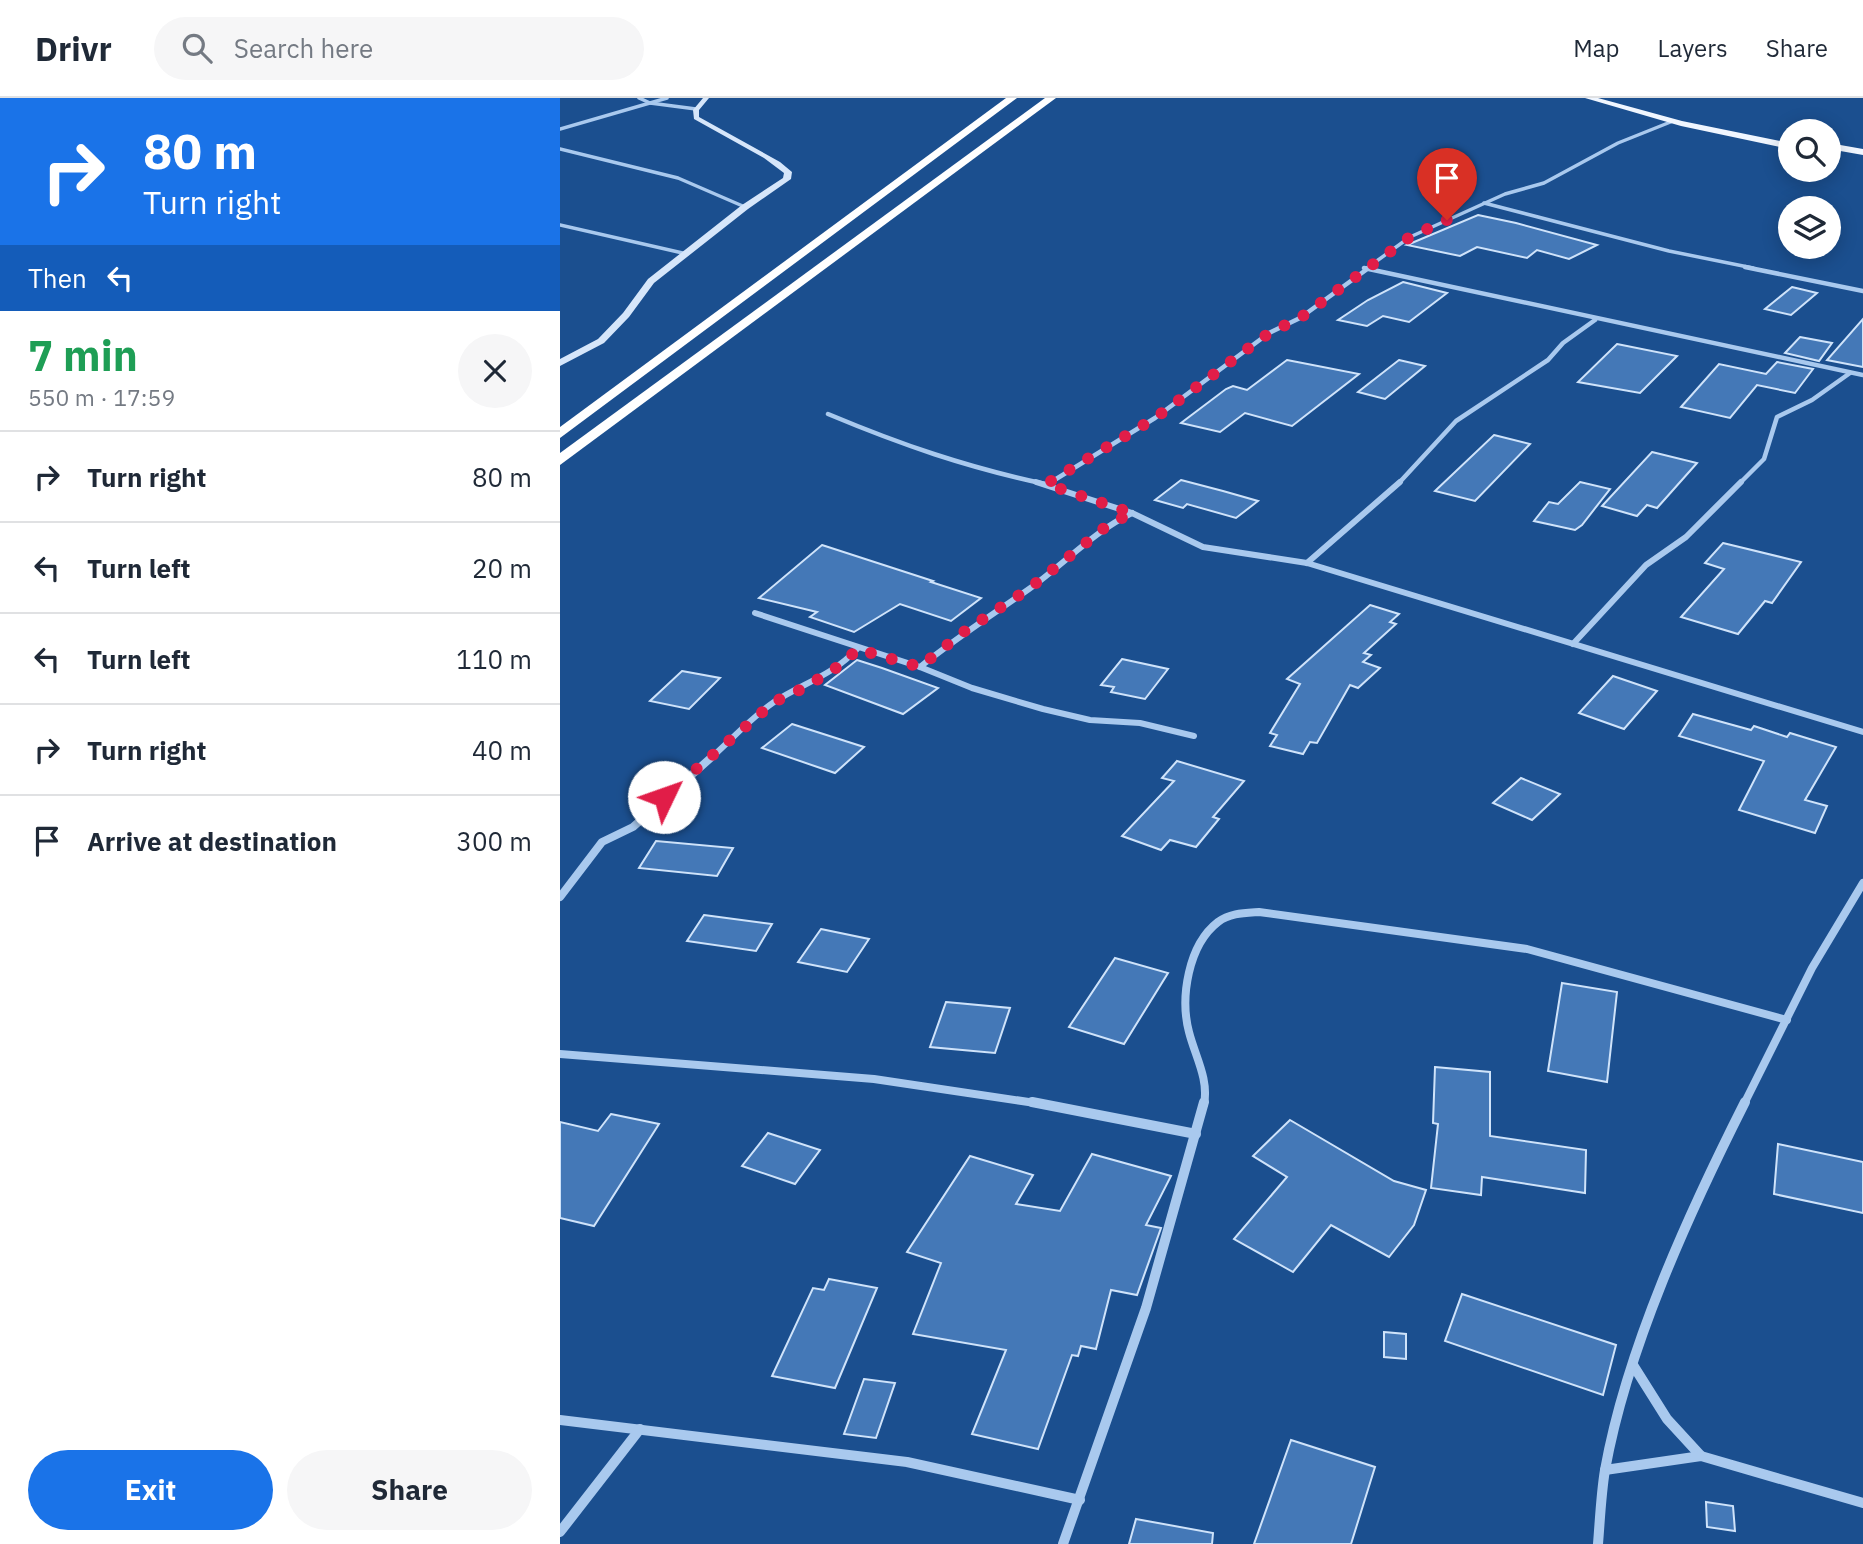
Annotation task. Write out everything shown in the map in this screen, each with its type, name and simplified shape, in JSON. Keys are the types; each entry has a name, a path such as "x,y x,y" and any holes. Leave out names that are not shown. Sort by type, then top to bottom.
{"highway":[{"path":"560,434 1012,98"},
{"path":"560,460 1051,98"}],"main road":[{"path":"1589,98 1673,121 1778,143"},
{"path":"1625,98 1680,115 1778,135"},
{"path":"1841,148 1863,152"},
{"path":"1841,155 1863,160"}],"street":[{"path":"639,98 650,103 696,108"},
{"path":"560,129 667,98"},
{"path":"560,363 601,341 626,315 651,282 745,207 787,179 788,172 775,160 696,118 696,108 706,98"},
{"path":"1046,484 1155,418 1269,333 1300,318 1364,268 1410,237 1484,203 1544,183 1618,144 1673,121"},
{"path":"560,149 687,179 718,191 745,207"},
{"path":"1484,203 1669,251 1863,291"},
{"path":"560,225 687,254"},
{"path":"1364,268 1595,320 1863,375"},
{"path":"1307,563 1391,491 1456,421 1548,360 1563,343 1595,320"},
{"path":"1573,645 1646,565 1686,537 1764,458 1777,417 1802,406 1822,394 1837,379 1851,373"},
{"path":"828,414 915,450 975,469 1046,484 1132,513 1203,547 1307,563 1863,732"},
{"path":"920,667 962,633 1030,588 1108,525 1132,513"},
{"path":"755,613 857,649 920,667 972,688 1043,709 1090,720 1140,723 1194,737"},
{"path":"560,897 602,842 633,827 774,702 823,677 845,662 857,649"},
{"path":"1598,1544 1605,1470 1633,1365 1697,1197 1812,968 1863,883"},
{"path":"1063,1544 1146,1308 1196,1134 1207,1089 1188,1030 1184,990 1199,948 1217,923 1237,913 1259,912 1527,949 1787,1020"},
{"path":"560,1054 874,1079 1037,1103 1196,1134"},
{"path":"1633,1365 1667,1419 1701,1457"},
{"path":"560,1420 907,1462 1080,1500"},
{"path":"560,1532 640,1429"},
{"path":"1605,1470 1701,1457 1863,1503"}],"building":[{"path":"1478,215 1597,245 1569,259 1537,250 1527,258 1477,247 1460,256 1407,245"},
{"path":"1403,282 1447,293 1409,322 1383,316 1367,326 1338,320 1368,300"},
{"path":"1792,287 1817,293 1791,315 1765,309"},
{"path":"1863,319 1863,367 1827,360"},
{"path":"1800,337 1832,343 1819,361 1785,353"},
{"path":"1617,344 1677,356 1640,393 1578,382"},
{"path":"1287,360 1359,374 1292,426 1245,413 1220,432 1181,423 1226,389 1233,386 1247,390"},
{"path":"1399,360 1425,366 1385,399 1358,392"},
{"path":"1777,362 1813,369 1795,393 1757,385 1730,418 1681,407 1719,364 1766,374"},
{"path":"1494,435 1530,444 1475,501 1435,491"},
{"path":"1652,452 1697,463 1657,508 1647,505 1637,516 1602,506"},
{"path":"1181,480 1258,501 1236,518 1187,504 1183,508 1155,500"},
{"path":"1580,482 1610,489 1582,525 1575,530 1534,521 1549,502 1558,504"},
{"path":"1723,543 1801,562 1772,603 1765,601 1738,634 1681,617 1724,569 1705,563"},
{"path":"822,545 981,598 951,621 900,604 854,632 810,617 817,612 759,598"},
{"path":"1370,605 1399,614 1390,622 1396,624 1364,653 1371,655 1363,662 1380,668 1358,688 1350,685 1317,743 1310,742 1303,754 1270,746 1277,735 1270,733 1300,684 1287,679"},
{"path":"1122,659 1168,669 1145,699 1111,692 1114,687 1101,685"},
{"path":"857,660 938,688 903,714 825,685"},
{"path":"682,671 720,678 689,709 650,701"},
{"path":"1613,676 1657,691 1624,729 1579,713"},
{"path":"1693,714 1751,730 1754,726 1787,737 1790,733 1836,747 1805,800 1827,806 1815,833 1739,810 1764,761 1679,736"},
{"path":"792,724 864,747 835,773 762,748"},
{"path":"1177,761 1244,781 1213,817 1219,819 1196,847 1170,840 1161,850 1122,836 1174,781 1162,778"},
{"path":"1521,778 1560,794 1532,820 1493,803"},
{"path":"656,841 733,848 717,876 639,868"},
{"path":"704,915 772,924 756,951 687,941"},
{"path":"821,929 869,939 847,972 798,962"},
{"path":"1115,958 1168,973 1124,1044 1069,1027"},
{"path":"1562,983 1617,992 1607,1082 1548,1071"},
{"path":"946,1002 1010,1008 995,1053 930,1047"},
{"path":"1435,1067 1490,1072 1490,1136 1586,1150 1585,1193 1482,1177 1481,1195 1431,1188 1438,1124 1433,1123"},
{"path":"611,1114 659,1124 594,1226 560,1218 560,1122 598,1131"},
{"path":"1290,1120 1394,1181 1426,1190 1414,1225 1389,1257 1331,1225 1293,1272 1234,1239 1287,1177 1253,1156"},
{"path":"768,1133 820,1150 795,1184 742,1166"},
{"path":"1778,1144 1863,1162 1863,1213 1774,1194"},
{"path":"1092,1154 1171,1176 1146,1225 1161,1228 1137,1295 1111,1290 1096,1349 1081,1346 1078,1356 1072,1355 1038,1449 972,1434 1006,1350 913,1334 941,1263 907,1252 970,1156 1033,1175 1016,1204 1060,1211"},
{"path":"829,1279 877,1288 835,1388 772,1376 813,1288 824,1290"},
{"path":"1462,1294 1616,1345 1603,1395 1445,1341"},
{"path":"1384,1332 1406,1334 1406,1359 1384,1357"},
{"path":"864,1379 895,1383 876,1438 844,1434"},
{"path":"1291,1440 1375,1467 1351,1544 1254,1544"},
{"path":"1706,1502 1733,1506 1735,1531 1707,1527"},
{"path":"1136,1519 1213,1533 1212,1544 1129,1544"}],"route":[{"path":"664,797 774,702 806,687 845,662 857,649 920,667 962,633 1030,588 1108,525 1132,513 1046,484 1155,418 1269,333 1300,318 1364,268 1410,237 1447,220"}]}
